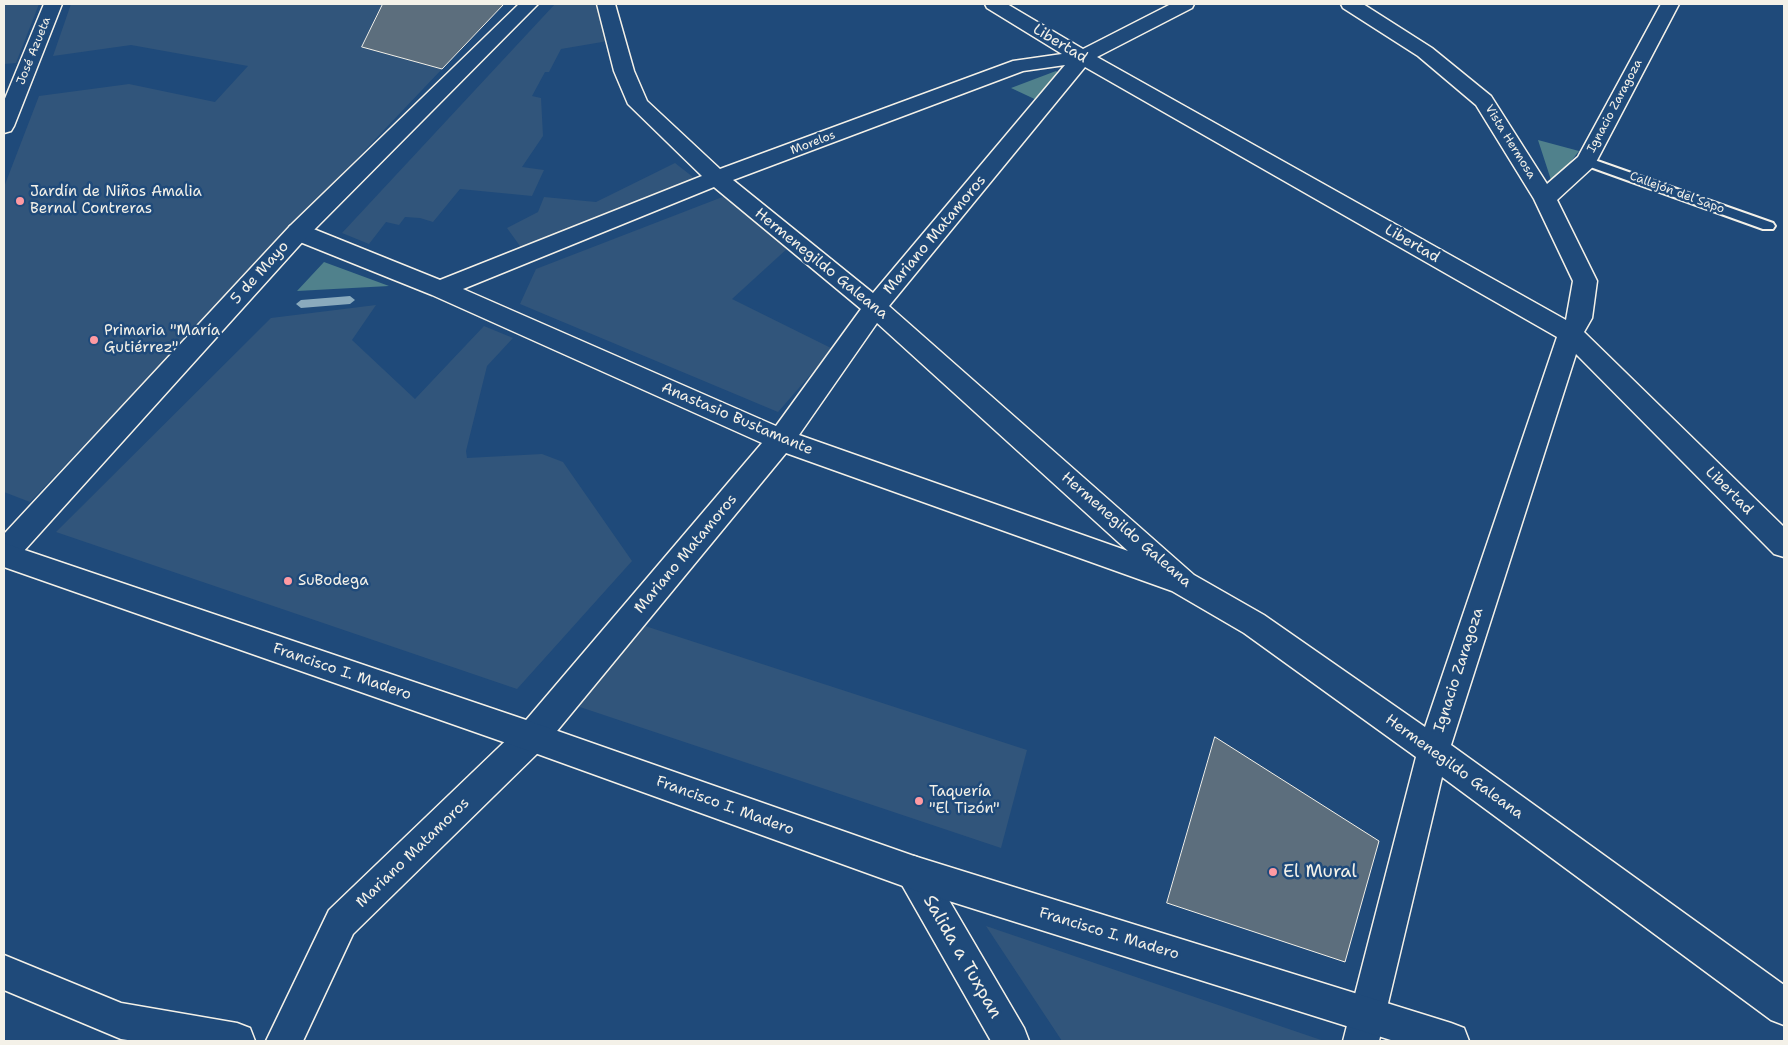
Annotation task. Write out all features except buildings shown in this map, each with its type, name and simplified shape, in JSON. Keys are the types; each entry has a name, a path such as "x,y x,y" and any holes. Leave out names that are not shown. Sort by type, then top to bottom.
{"street":[{"name":"José Azueta","path":"4,126 53,4"},
{"name":"5 de Mayo","path":"4,554 298,232 528,4"},
{"name":"Hermenegildo Galeana","path":"606,4 624,71 638,104 717,178 875,307 1184,584 1254,624 1432,750 1784,1007"},
{"name":"Libertad","path":"994,4 1082,57 1570,333 1780,532"},
{"name":"Morelos","path":"440,289 717,178 1020,65 1082,57 1186,4"},
{"name":"Vista Hermosa","path":"1350,4 1426,52 1484,101 1546,198 1585,281 1580,318 1570,333"},
{"name":"Ignacio Zaragoza","path":"1546,198 1586,161 1670,4"},
{"name":"Mariano Matamoros","path":"284,1041 341,922 532,737 781,440 875,307 1082,57"},
{"name":"Anastasio Bustamante","path":"298,232 440,289 781,440 1184,584"},
{"name":"Ignacio Zaragoza","path":"1364,1027 1432,750 1570,333"},
{"name":"Francisco I. Madero","path":"4,554 532,737 914,873 1364,1027 1450,1041"},
{"name":"Salida a Tuxpan","path":"914,873 1011,1041"},
{"path":"4,972 122,1021 237,1041"}],"lane":[{"name":"Callejón del Sapo","path":"1586,161 1768,226"}],"shaded area":[{"path":"4,4 39,4 16,63 4,64"},
{"name":"Primaria \"María Gutiérrez\"","path":"71,4 383,4 362,47 442,69 30,502 4,492 4,187 39,96 129,84 215,102 248,66 131,45 53,56"},
{"path":"555,4 599,4 608,41 561,49 549,72 545,72 532,96 541,98 543,136 522,167 544,170 532,196 460,189 433,222 420,218 405,217 399,225 386,222 369,244 342,233"},
{"path":"675,163 702,184 525,253 507,228 538,212 544,197 596,202"},
{"path":"725,196 789,247 732,299 833,349 778,412 520,304 536,269"},
{"path":"376,305 352,340 415,399 484,326 513,338 487,366 466,451 467,458 542,454 563,462 632,561 517,689 56,532 271,318"},
{"path":"642,625 1027,750 1001,848 574,705"},
{"path":"986,926 1324,1041 1062,1041"}],"green space":[{"path":"1056,71 1063,76 1041,102 1011,88"},
{"path":"1538,140 1579,151 1555,182 1552,183"},
{"path":"324,262 389,286 297,291"}],"waterway":[{"path":"301,304 350,300"}],"place":[{"name":"Jardín de Niños Amalia Bernal Contreras","path":"20,201"},
{"name":"Primaria \"María Gutiérrez\"","path":"94,340"},
{"name":"SuBodega","path":"288,581"},
{"name":"Taquería \"El Tizón\"","path":"919,801"},
{"name":"El Mural","path":"1273,872"}]}
